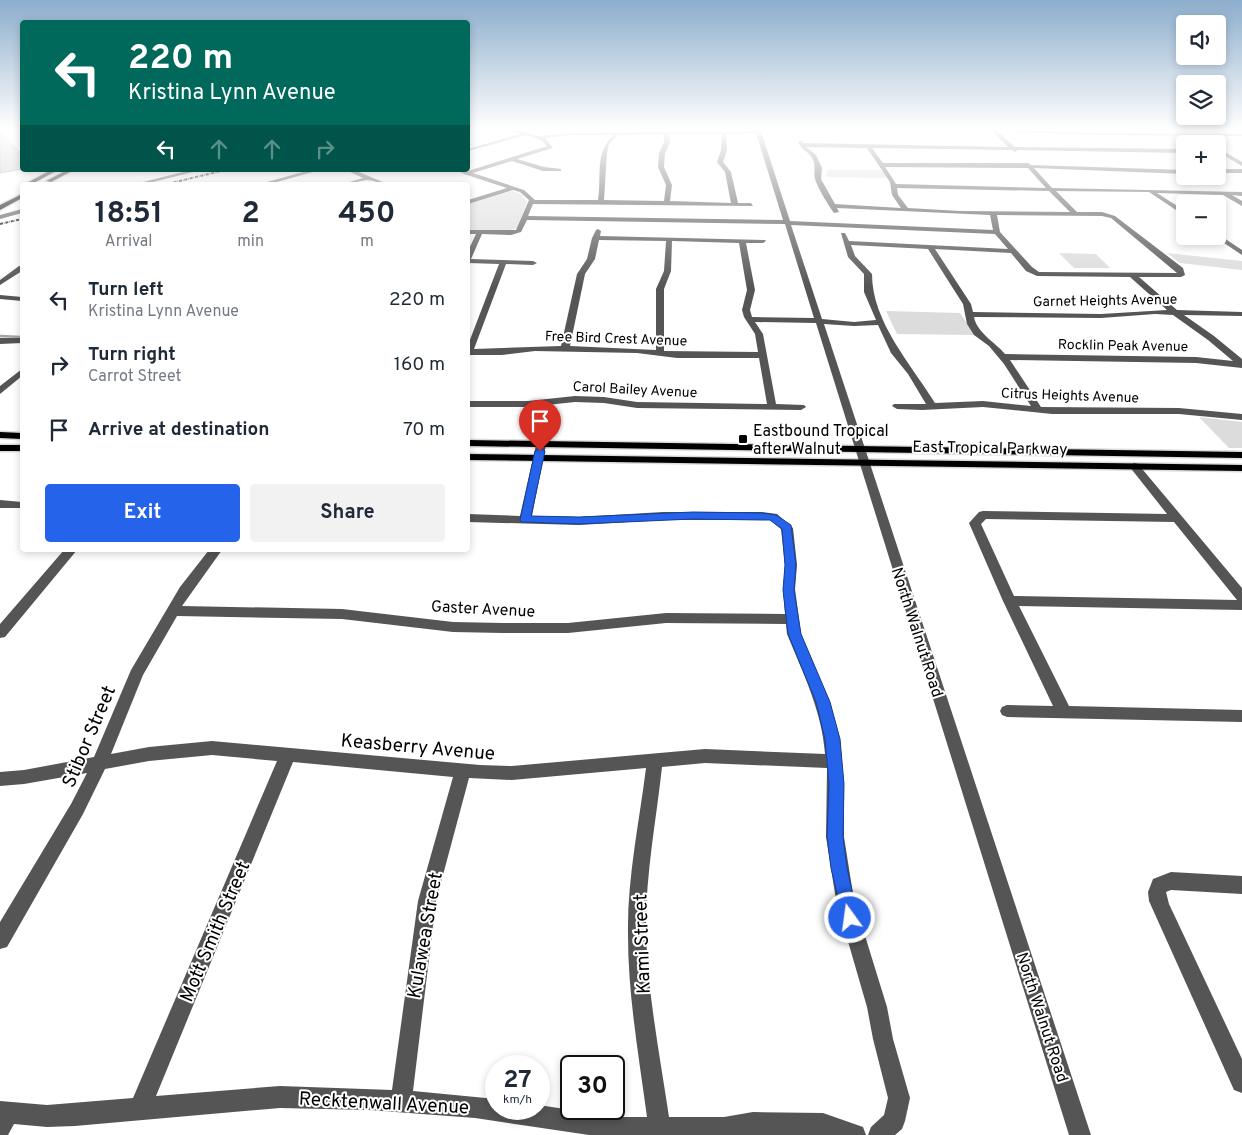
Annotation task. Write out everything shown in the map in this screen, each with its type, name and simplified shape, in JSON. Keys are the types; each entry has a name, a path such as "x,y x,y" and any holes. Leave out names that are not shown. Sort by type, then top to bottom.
{"main road":[{"path":"0,208 20,197"},
{"path":"0,435 20,436"},
{"name":"East Tropical Parkway","path":"470,443 1242,468"},
{"path":"0,448 20,448"},
{"name":"East Tropical Parkway","path":"470,457 1242,455"}],"street":[{"path":"470,232 516,232 519,231 525,218 531,198 527,194 492,181"},
{"path":"601,203 604,189 602,181"},
{"path":"666,181 667,204"},
{"path":"730,181 735,205"},
{"name":"North Walnut Road","path":"774,181 1080,1135"},
{"path":"819,181 831,206 837,213"},
{"path":"891,181 894,186 895,195 905,209"},
{"path":"1043,181 1076,214"},
{"path":"894,186 982,189 1150,190 1242,194"},
{"path":"470,201 513,188"},
{"path":"1150,190 1176,208"},
{"path":"1224,194 1242,204"},
{"path":"531,202 751,205"},
{"path":"831,206 993,213 1106,215 1113,218 1180,270 1181,275 1037,274 1029,269 997,232 993,213"},
{"path":"0,217 20,212"},
{"path":"525,218 787,223 997,232"},
{"path":"470,255 480,232"},
{"path":"843,234 852,257 868,274 868,292 899,359 912,373 932,406"},
{"path":"565,348 578,282 591,260 597,235 668,240 763,241"},
{"path":"659,353 661,347 660,289 668,276 668,240"},
{"path":"742,241 751,290 746,310 759,334 772,407"},
{"path":"1226,242 1242,253"},
{"path":"846,243 1014,251"},
{"path":"1233,247 1242,248"},
{"path":"931,248 967,304 971,324 977,333 992,344 1004,358 1038,410"},
{"path":"470,260 533,263"},
{"path":"470,347 503,263"},
{"path":"0,282 20,269"},
{"path":"1132,275 1174,312 1211,338 1242,364"},
{"path":"0,297 20,298"},
{"name":"Garnet Heights Avenue","path":"968,314 1101,316 1174,312 1242,314"},
{"path":"750,319 854,324 881,322"},
{"path":"0,341 20,341"},
{"name":"Free Bird Crest Avenue","path":"470,352 565,348 628,349 677,355 763,355"},
{"name":"Rocklin Peak Avenue","path":"1004,358 1196,360 1242,364"},
{"path":"0,391 20,374"},
{"name":"Carol Bailey Avenue","path":"470,404 528,404 575,399 604,400 637,405 801,407"},
{"name":"Citrus Heights Avenue","path":"897,406 983,404 1038,410 1179,411 1242,418"},
{"path":"525,520 541,445"},
{"path":"1134,466 1242,597"},
{"path":"0,504 20,505"},
{"path":"470,518 579,521 693,515 762,516 778,520 787,528 791,565 788,590 792,619 800,648 823,702 832,739 836,784 835,836 845,900 896,1079 899,1098 887,1128"},
{"path":"1064,712 1010,601 975,523 983,515 1176,518"},
{"path":"2,627 69,552"},
{"name":"Stibor Street","path":"0,940 61,839 99,763 136,674 185,590 214,552"},
{"path":"1010,601 1242,605"},
{"name":"Gaster Avenue","path":"173,610 342,614 474,628 568,628 675,618 792,619"},
{"path":"1007,711 1242,716"},
{"name":"Keasberry Avenue","path":"0,779 24,777 149,754 212,748 463,771 512,773 705,756 834,762"},
{"name":"Mott Smith Street","path":"140,1108 288,754"},
{"name":"Kami Street","path":"656,760 640,866 637,935 644,1017 659,1128"},
{"name":"Kulawea Street","path":"401,1101 427,902 463,771"},
{"path":"1242,885 1171,881 1158,885 1156,898 1242,1082"},
{"name":"Recktenwall Avenue","path":"3,1118 75,1115 280,1097 401,1101 475,1106 616,1128 724,1128 753,1123 823,1124 855,1135"}],"shaded area":[{"path":"512,191 521,194 527,202 517,228 508,231 470,230 470,203"},
{"path":"1059,253 1096,254 1110,268 1074,268"},
{"path":"1167,253 1242,261 1242,270 1180,263"},
{"path":"886,311 960,313 975,335 897,334"},
{"path":"1199,417 1242,422 1242,448 1229,448"}],"waterway":[{"path":"0,336 20,337"}],"railway":[{"path":"175,182 180,181"},
{"path":"0,224 20,219"}],"place":[{"name":"Eastbound Tropical after Walnut","path":"743,439"}],"route":[{"path":"540,451 525,520 579,521 693,515 762,516 772,517 783,523 787,528 791,565 788,590 794,634 823,702 832,739 836,784 835,836 839,868 850,918"}]}
